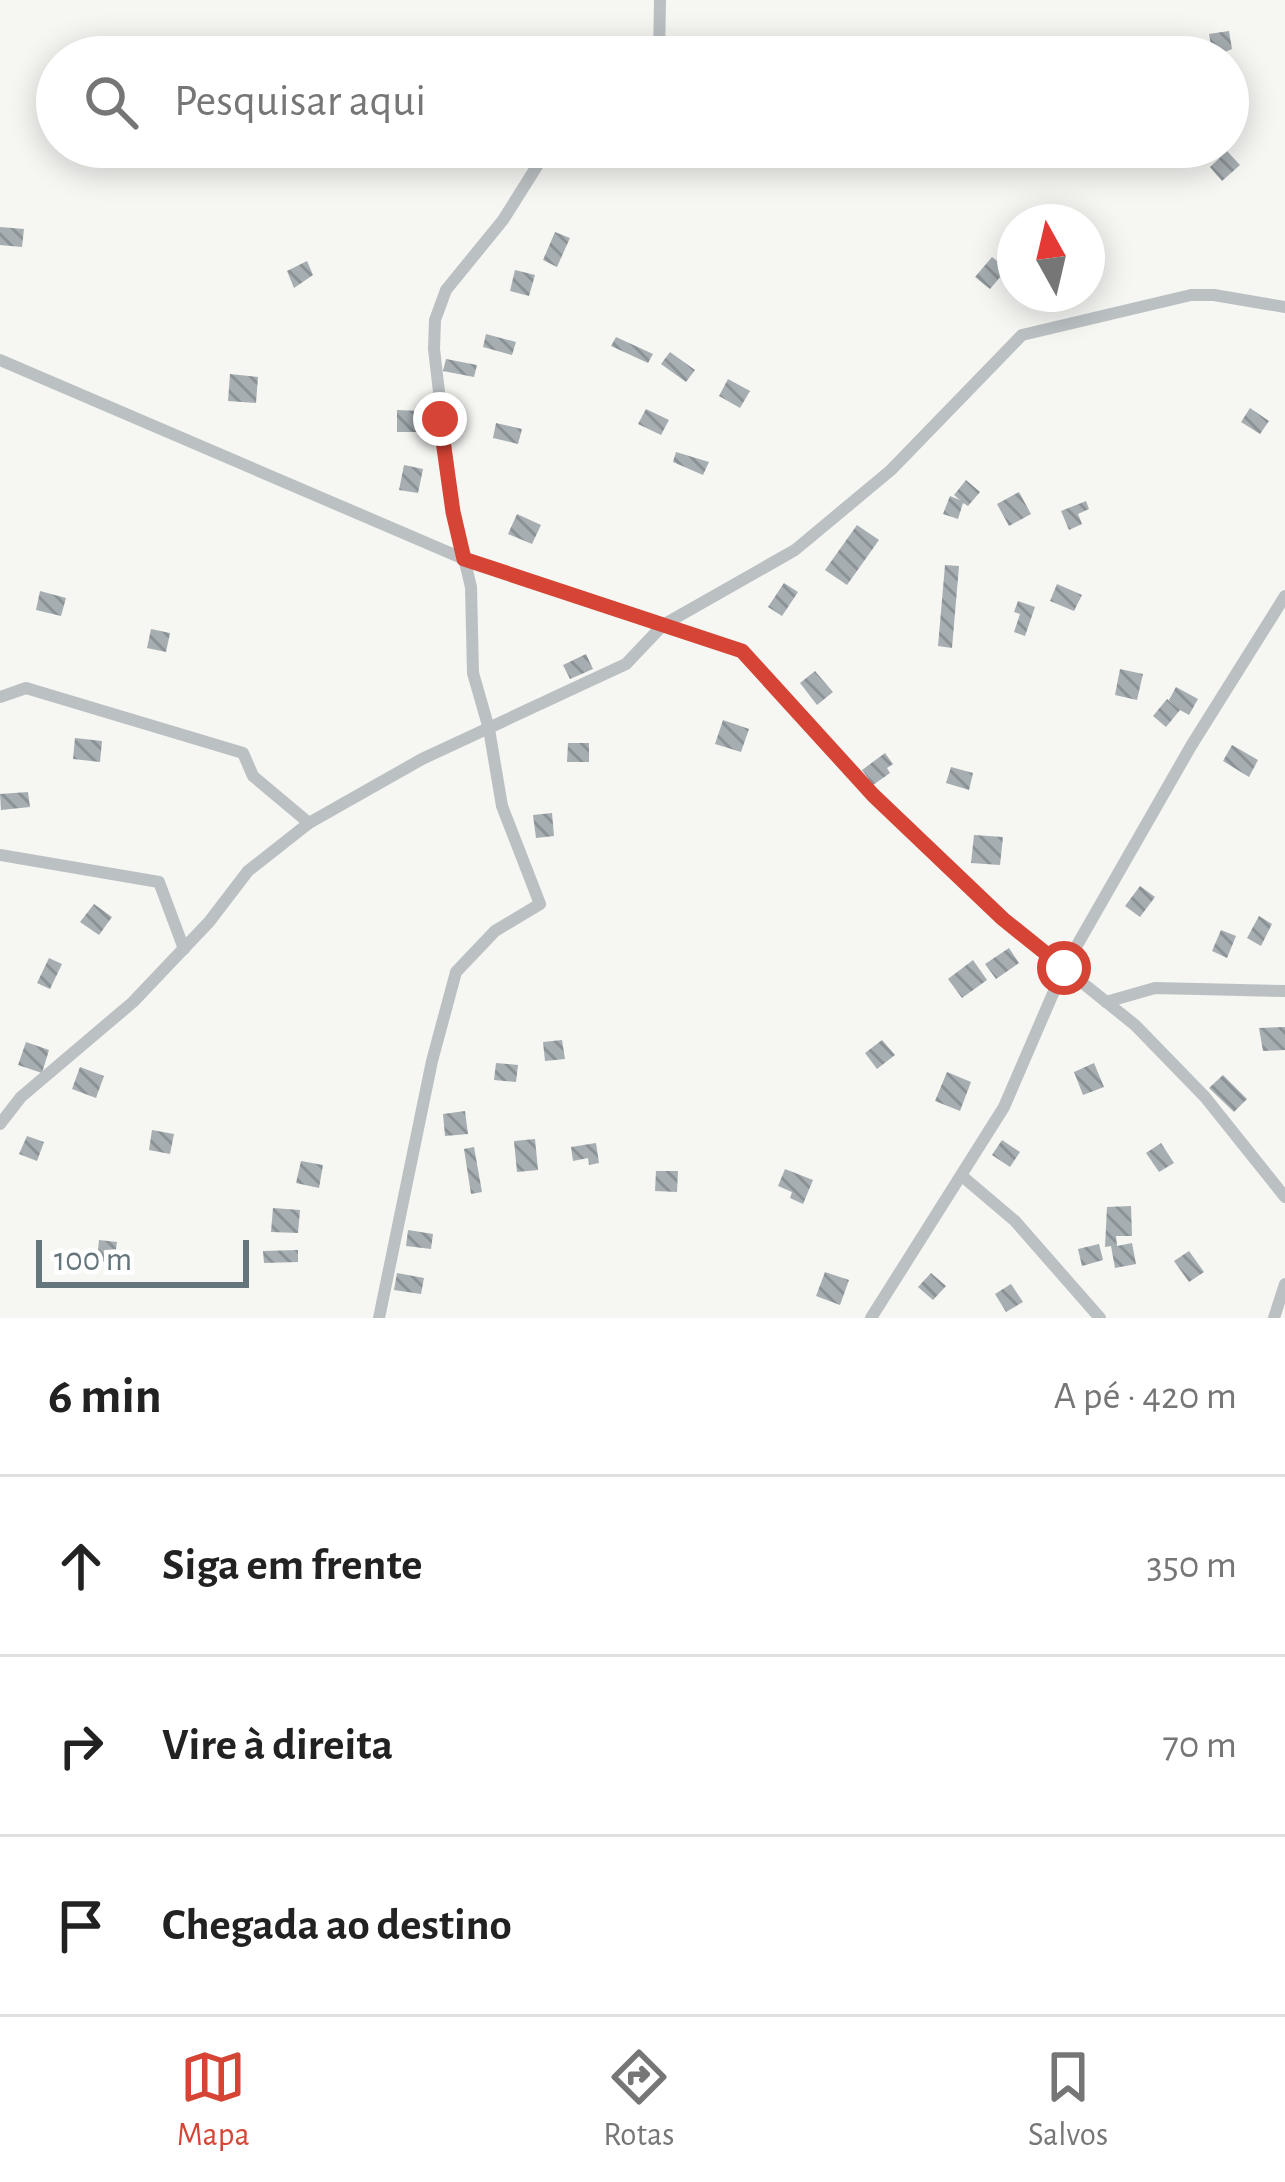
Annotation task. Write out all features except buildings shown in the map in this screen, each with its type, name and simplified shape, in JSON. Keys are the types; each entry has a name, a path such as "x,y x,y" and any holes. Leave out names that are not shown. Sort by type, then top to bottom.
{"street":[{"path":"659,36 660,0"},
{"path":"379,1318 432,1061 456,972 495,931 540,904 502,806 489,729 473,674 471,587 453,512 440,419 435,320 446,290 502,220 535,168"},
{"path":"0,1124 21,1097 133,1001 184,949 248,871 309,823 405,768 626,664 663,625 795,550 891,470 1022,335 1191,295 1285,307"},
{"path":"0,360 464,559 742,651 873,795 1003,919 1106,1002 1205,1097 1285,1197"},
{"path":"871,1318 1004,1107 1064,968 1191,746 1285,596"},
{"path":"0,697 26,688 243,753 253,776 309,823"},
{"path":"0,855 159,882 184,949"},
{"path":"1106,1002 1155,988 1285,991"},
{"path":"962,1176 1015,1221 1100,1318"},
{"path":"1274,1318 1285,1283"}],"route":[{"path":"440,419 464,559 742,651 873,795 1003,919 1064,968"}]}
